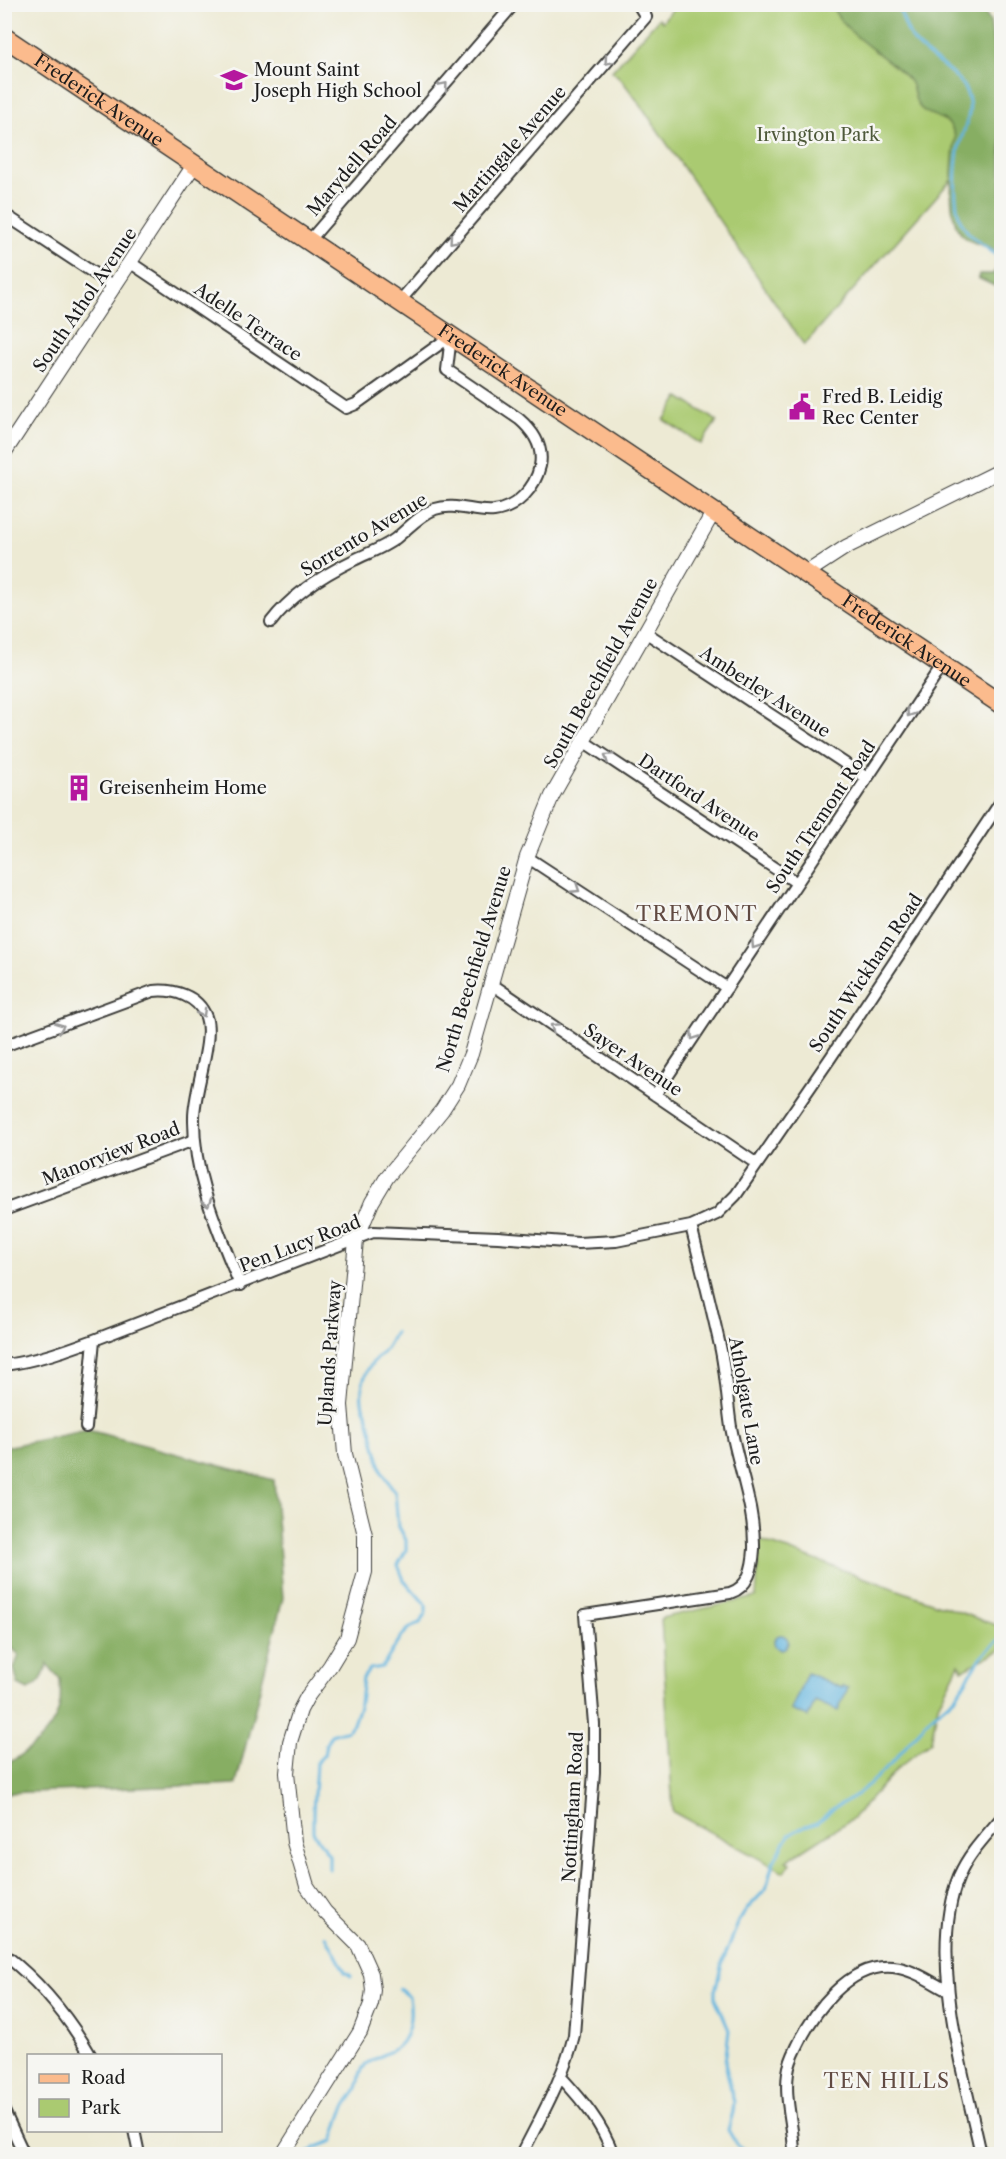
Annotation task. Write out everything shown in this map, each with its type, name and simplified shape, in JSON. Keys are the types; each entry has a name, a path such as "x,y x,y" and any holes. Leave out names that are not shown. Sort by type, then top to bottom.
{"main road":[{"name":"Frederick Avenue","path":"4,38 1002,705"}],"street":[{"name":"Marydell Road","path":"309,241 514,4"},
{"name":"Martingale Avenue","path":"399,302 646,17 638,4"},
{"name":"South Athol Avenue","path":"4,453 194,165"},
{"path":"4,214 115,288"},
{"name":"Adelle Terrace","path":"131,263 346,408 356,404 451,336"},
{"name":"Sorrento Avenue","path":"271,622 293,597 334,570 395,539 435,509 458,507 494,511 516,502 532,486 540,464 537,439 519,419 447,370 451,336"},
{"path":"806,573 846,548 1002,470"},
{"name":"South Beechfield Avenue","path":"527,857 552,796 714,512"},
{"name":"Amberley Avenue","path":"645,632 867,778"},
{"name":"South Tremont Road","path":"655,1095 943,664"},
{"name":"Dartford Avenue","path":"583,741 797,883"},
{"name":"South Wickham Road","path":"691,1226 717,1214 726,1207 1002,800"},
{"path":"527,857 727,988"},
{"name":"North Beechfield Avenue","path":"356,1240 372,1202 387,1177 442,1110 458,1085 471,1053 527,857"},
{"name":"Sayer Avenue","path":"490,983 757,1164"},
{"path":"4,1046 153,991 179,992 196,1003 207,1019 207,1042 195,1095 194,1140 203,1191 240,1284"},
{"name":"Manorview Road","path":"4,1210 194,1140"},
{"name":"Pen Lucy Road","path":"4,1365 52,1355 94,1340 373,1232 578,1243 616,1240 691,1226"},
{"name":"Atholgate Lane","path":"691,1226 720,1347 731,1427 752,1520 754,1549 751,1568 745,1584"},
{"name":"Uplands Parkway","path":"283,2154 360,2032 371,2004 373,1990 371,1974 358,1945 325,1912 308,1886 294,1842 287,1773 288,1754 300,1710 347,1638 365,1572 365,1535 345,1454 342,1428 343,1374 356,1240"},
{"path":"86,1426 94,1340"},
{"name":"Nottingham Road","path":"522,2154 560,2076 570,2053 574,2035 594,1772 594,1724 585,1615 730,1593 740,1590 745,1584"},
{"path":"981,2154 948,1991 949,1920 954,1889 968,1859 1002,1817"},
{"path":"4,1954 29,1974 56,2003 90,2054"},
{"path":"794,2154 787,2083 788,2069 807,2026 815,2014 842,1986 858,1974 874,1968 893,1967 909,1970 948,1991"},
{"path":"560,2076 597,2120 613,2154"},
{"path":"4,2111 24,2154"},
{"path":"134,2132 139,2154"}],"green space":[{"name":"Irvington Park","path":"676,5 897,5 969,160 804,345 642,107 612,71 659,18 662,22"},
{"path":"831,5 979,5 990,21 1001,98 1001,254 968,240 958,229 954,218 951,190 955,137 949,124 922,110 916,102 912,85 908,79 856,36 838,17"},
{"path":"997,268 1001,269 1001,289 978,278 979,274 993,274"},
{"path":"679,397 717,421 701,444 664,420"},
{"path":"88,1430 274,1480 283,1598 236,1784 5,1793 5,1765 40,1740 53,1723 60,1703 60,1679 47,1664 41,1680 28,1690 18,1685 14,1668 19,1655 12,1648 5,1656 5,1447"},
{"path":"760,1540 1001,1627 1001,1650 962,1670 959,1664 938,1705 931,1741 897,1769 853,1818 786,1861 790,1863 784,1872 673,1812 661,1618 756,1597"}],"water":[{"path":"778,1635 784,1635 788,1642 784,1649 778,1649 774,1645 774,1639"},
{"path":"807,1673 842,1688 843,1686 848,1688 838,1711 815,1701 808,1717 791,1710"}],"waterway":[{"path":"898,4 912,39 953,75 965,89 969,111 956,163 955,183 958,211 963,226 968,232 1002,261"},
{"path":"329,1869 329,1855 313,1832 316,1763 324,1755 331,1735 348,1730 353,1724 360,1703 363,1678 370,1669 382,1667 403,1635 414,1625 420,1623 426,1612 426,1605 404,1580 398,1565 406,1550 406,1540 398,1525 395,1492 382,1472 362,1402 362,1388 369,1367 387,1348 395,1332"},
{"path":"752,2154 737,2145 728,2130 734,2102 725,2063 729,2030 715,1998 722,1963 739,1921 766,1889 773,1863 789,1835 818,1822 834,1808 858,1794 890,1765 930,1718 957,1695 982,1656 1002,1637"},
{"path":"326,1936 345,1972 351,1976"},
{"path":"308,2154 314,2148 333,2141 342,2113 357,2089 363,2068 398,2047 403,2041 410,2020 409,1997 399,1989"}],"place":[{"name":"Mount Saint Joseph High School","path":"234,80"},
{"name":"Fred B. Leidig Rec Center","path":"802,407"},
{"name":"Greisenheim Home","path":"79,788"}],"district":[{"name":"TREMONT","path":"697,914"},
{"name":"TEN HILLS","path":"887,2081"}]}
